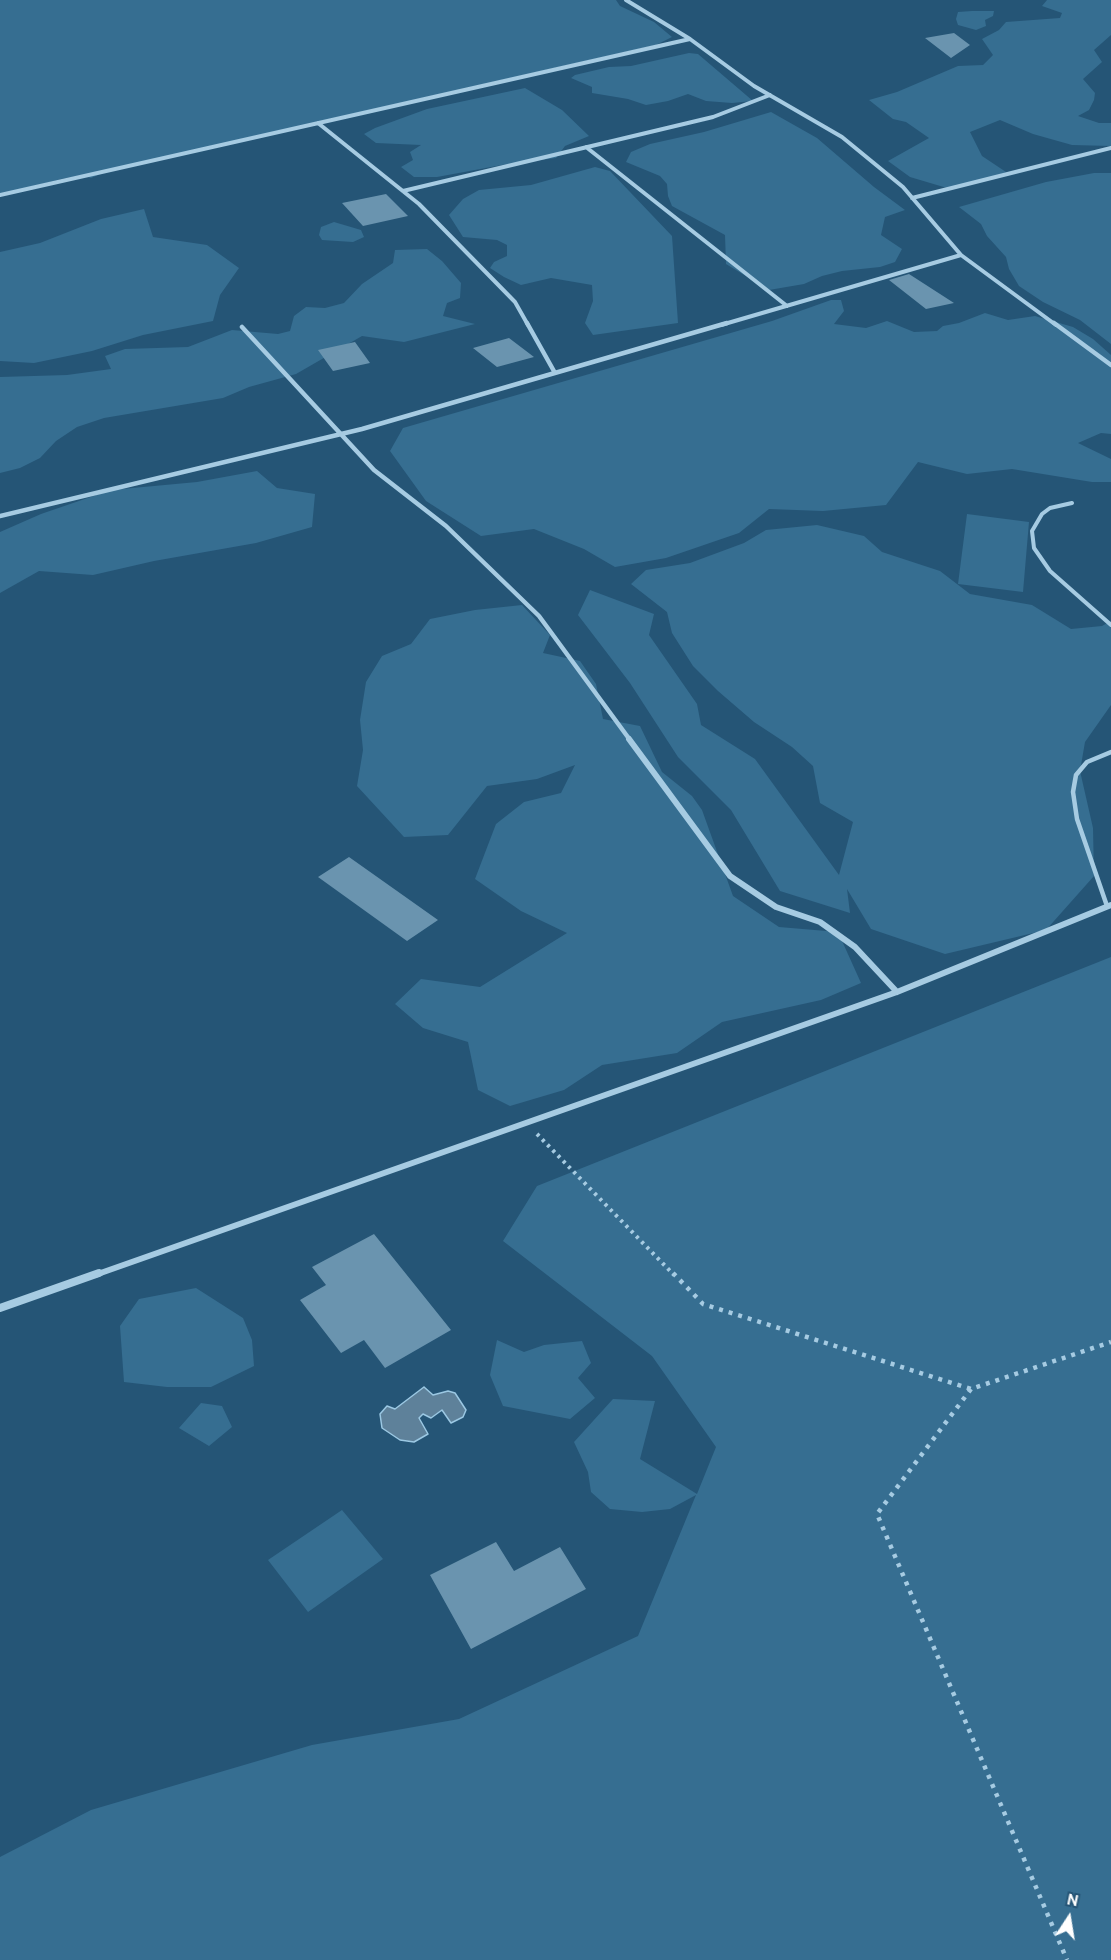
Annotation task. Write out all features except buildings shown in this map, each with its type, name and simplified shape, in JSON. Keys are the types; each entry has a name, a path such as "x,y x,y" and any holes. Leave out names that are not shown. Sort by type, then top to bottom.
{"street":[{"path":"626,0 690,39 770,95 842,137 903,187 960,255 1111,365"},
{"path":"0,195 690,39"},
{"path":"403,191 713,117 770,95"},
{"path":"318,123 419,204 515,302 555,373"},
{"path":"586,147 787,306"},
{"path":"912,198 1111,148"},
{"path":"0,516 341,434 960,255"},
{"path":"242,327 374,470 446,526 539,616 730,876 776,907 820,922 855,946 897,992"},
{"path":"0,1308 897,992 1109,906"}],"lane":[{"path":"1072,503 1050,508 1042,514 1032,531 1034,548 1050,571 1111,625"},
{"path":"1109,906 1077,819 1073,792 1076,775 1087,762 1111,752"}],"path":[{"path":"526,1123 703,1304 971,1389"},
{"path":"1067,1960 877,1515 971,1389 1111,1342"}],"shaded area":[{"path":"0,0 616,0 620,6 654,22 672,37 656,45 115,168 91,178 82,175 0,194"},
{"path":"1047,0 1111,0 1111,35 1094,50 1102,62 1083,79 1095,93 1094,100 1089,110 1078,116 1099,123 1111,123 1111,146 1072,145 1033,134 1000,120 970,132 982,156 1006,172 982,181 947,188 910,177 888,161 929,138 906,122 893,119 869,100 897,92 958,66 983,65 993,55 982,39 999,30 1006,22 1060,18 1062,13 1042,6"},
{"path":"994,11 993,16 985,20 986,26 976,30 958,25 956,19 958,12"},
{"path":"689,53 698,54 753,101 732,103 706,101 688,94 646,105 628,99 592,93 592,87 571,78 609,67 631,66"},
{"path":"525,88 562,110 589,136 565,146 556,158 437,177 414,177 401,167 413,160 410,152 421,145 376,143 364,134 427,109"},
{"path":"771,112 817,138 874,187 905,210 885,217 881,235 902,249 895,262 880,267 842,271 804,284 769,290 726,264 725,235 672,206 667,184 660,176 626,162 631,152 650,144 704,132"},
{"path":"595,167 610,171 672,236 678,323 593,335 585,323 593,301 592,285 551,278 521,285 504,277 490,268 494,262 507,256 507,245 497,240 463,237 449,215 463,199 479,190 531,185"},
{"path":"1094,173 1111,173 1111,344 1080,320 1043,302 1019,286 1009,269 1006,257 987,236 981,224 959,207 1046,182"},
{"path":"144,209 153,237 207,245 239,268 220,295 213,321 143,335 92,351 34,363 0,361 0,252 40,243 101,219"},
{"path":"334,222 361,230 364,237 353,242 322,240 319,235 321,227"},
{"path":"427,249 442,261 461,283 460,298 447,303 443,316 475,324 404,342 362,336 296,374 249,387 223,398 104,418 77,427 56,441 40,458 20,468 0,473 0,377 67,375 111,369 105,356 125,349 188,347 232,330 278,334 290,331 294,316 306,307 325,308 344,303 362,284 393,263 395,250"},
{"path":"831,300 841,300 844,311 834,324 866,328 887,321 914,332 937,331 943,326 959,323 985,313 1008,320 1035,316 1073,327 1093,339 1111,355 1111,434 1101,433 1078,443 1111,459 1111,482 1092,482 1012,469 967,474 918,462 886,505 823,511 769,509 739,533 666,558 615,567 584,549 534,529 481,536 426,501 390,451 403,428 772,321"},
{"path":"257,471 277,488 315,494 312,527 256,543 154,561 93,575 39,571 0,593 0,532 41,514 111,490 197,482"},
{"path":"967,514 1029,522 1023,592 958,584"},
{"path":"817,525 864,536 882,552 940,571 970,594 1032,605 1071,629 1102,626 1111,621 1111,705 1085,742 1080,771 1093,828 1094,876 1046,930 945,954 871,929 847,889 850,913 780,891 731,810 678,757 630,683 578,615 590,590 654,614 649,635 697,704 701,725 755,759 839,875 853,822 820,803 813,766 792,747 754,722 693,666 672,633 667,612 631,584 646,570 690,563 744,543 766,530"},
{"path":"522,605 550,635 543,653 580,661 596,684 603,719 640,726 662,772 692,796 702,810 733,896 779,927 838,932 861,983 821,1000 722,1022 677,1053 602,1065 564,1090 510,1106 478,1090 468,1042 423,1028 395,1004 421,979 480,987 567,933 521,911 475,879 496,824 524,802 561,793 575,765 537,779 487,786 448,835 404,837 357,786 363,750 360,720 366,682 382,656 411,644 430,619 475,610"},
{"path":"1111,957 1111,1960 0,1960 0,1857 91,1810 312,1745 459,1719 638,1636 696,1495 670,1509 642,1512 610,1509 591,1492 588,1472 574,1442 613,1399 655,1401 640,1459 697,1494 716,1447 652,1356 503,1241 537,1186"},
{"path":"196,1288 243,1318 252,1340 254,1366 211,1387 167,1387 124,1382 120,1326 139,1299"},
{"path":"497,1340 524,1352 544,1345 582,1341 591,1363 578,1378 595,1398 570,1419 503,1406 490,1375"},
{"path":"424,1387 433,1395 448,1391 455,1393 466,1410 463,1417 451,1423 442,1410 431,1418 423,1414 419,1418 428,1434 414,1442 400,1440 382,1428 380,1414 387,1406 395,1409"},
{"path":"201,1403 222,1406 232,1427 209,1446 179,1428"},
{"path":"342,1510 383,1559 308,1612 268,1560"}]}
